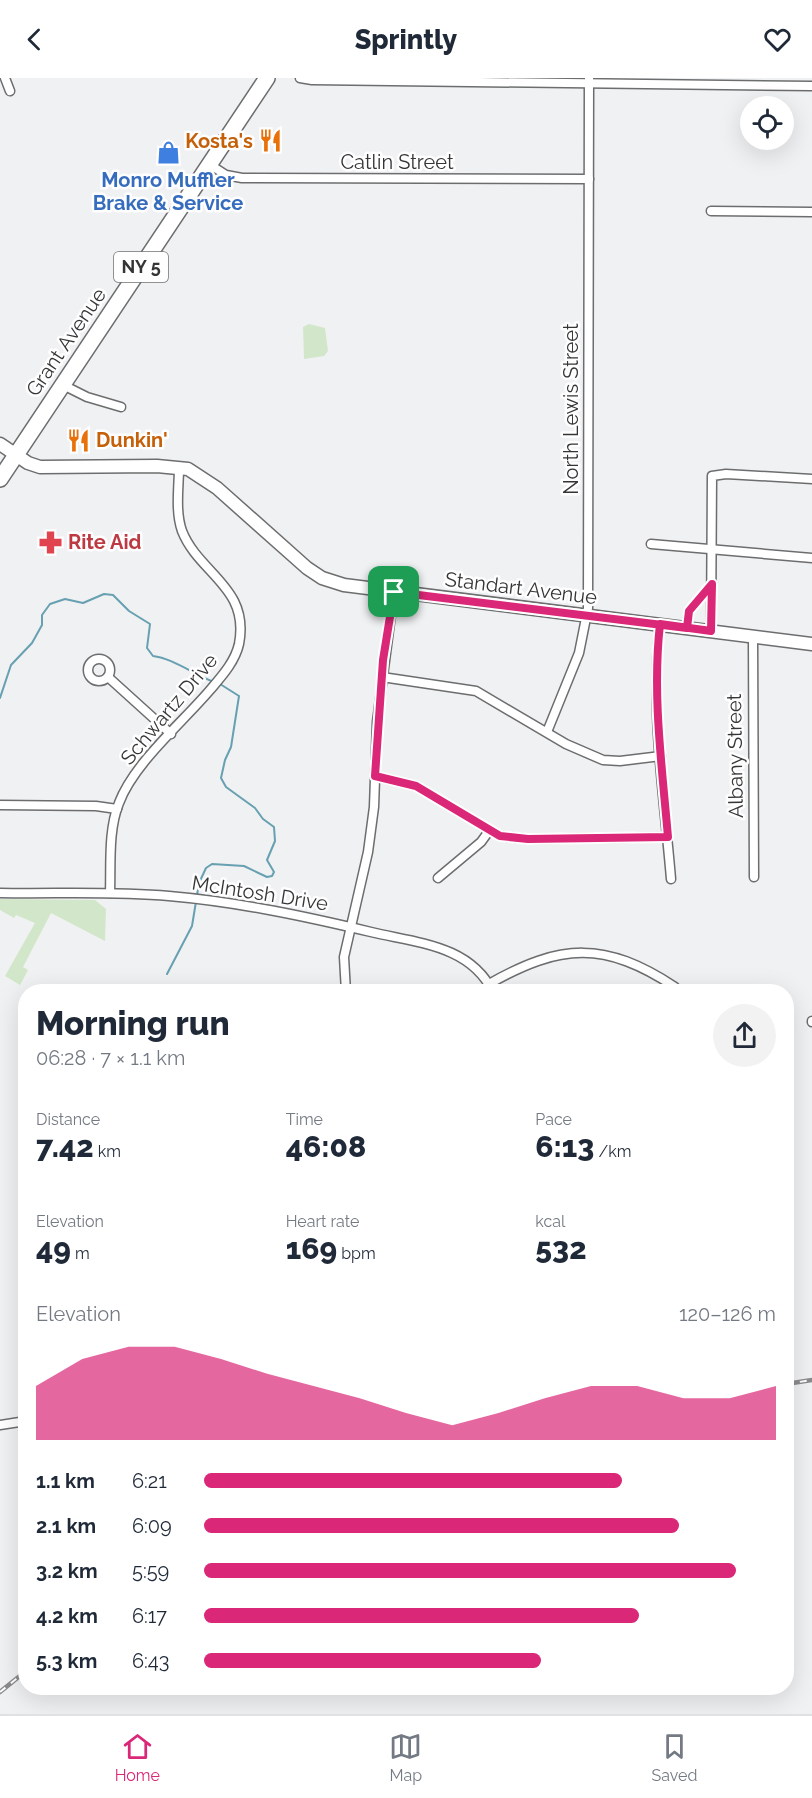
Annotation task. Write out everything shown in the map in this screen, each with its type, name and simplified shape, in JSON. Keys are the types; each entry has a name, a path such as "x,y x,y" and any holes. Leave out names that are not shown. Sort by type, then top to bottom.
{"highway":[{"name":"Grant Avenue","path":"0,479 267,78"}],"street":[{"path":"5,78 10,91"},
{"path":"300,78 715,81 812,86"},
{"name":"North Lewis Street","path":"547,732 572,674 583,640 587,616 589,81"},
{"name":"Catlin Street","path":"209,164 226,175 242,178 589,179"},
{"path":"711,211 812,212"},
{"path":"63,385 87,397 121,407"},
{"name":"Standart Avenue","path":"0,444 40,467 179,467 195,472 218,488 313,573 344,585 812,644"},
{"name":"Schwartz Drive","path":"110,893 113,827 117,809 132,780 224,672 237,651 240,633 239,616 231,594 182,532 178,506 179,467"},
{"path":"711,631 712,476 744,475 812,479"},
{"path":"651,544 812,558"},
{"path":"687,628 689,611 712,584"},
{"path":"346,984 344,957 368,852 382,676 394,592"},
{"path":"660,624 656,672 671,879"},
{"name":"Albany Street","path":"753,636 754,877"},
{"path":"382,676 476,691 547,732 603,760 620,761 661,756"},
{"path":"108,677 171,734"},
{"path":"375,776 416,786 500,836 528,839 668,837"},
{"path":"0,805 96,806 117,809"},
{"path":"438,878 481,842 489,831"},
{"name":"McIntosh Drive","path":"0,893 110,893 222,902 350,926 460,955 477,967 488,984"},
{"path":"498,984 540,959 568,953 588,952 627,961 669,984"},
{"path":"0,1425 18,1422"}],"green space":[{"path":"309,324 325,328 328,351 324,356 304,359 303,327"},
{"path":"0,899 95,900 106,909 105,941 51,913 23,967 28,970 21,984 18,984 5,976 35,923 16,915 14,918 0,910"}],"waterway":[{"path":"0,698 11,665 32,643 42,625 42,615 50,604 65,599 83,603 104,594 113,595 129,611 150,624 147,648 153,656 168,660 214,682"},
{"path":"167,974 192,926 199,883 206,868 212,864 244,866 267,877 272,876 274,872 267,860 275,841 274,827 263,819 255,808 226,787 221,778 231,747 239,696 220,684"}],"railway":[{"path":"794,1383 812,1380"},
{"path":"0,1692 18,1677"}],"place":[{"name":"Kosta's","path":"271,141"},
{"name":"Monro Muffler Brake & Service","path":"168,153"},
{"name":"Dunkin'","path":"78,440"},
{"name":"Rite Aid","path":"50,542"}],"route":[{"path":"394,592 383,660 375,776 416,786 471,821 500,836 528,839 668,837 657,700 656,658 660,624 711,631 712,584 706,588 689,611 688,616 687,628 502,606 412,593 394,592"}]}
